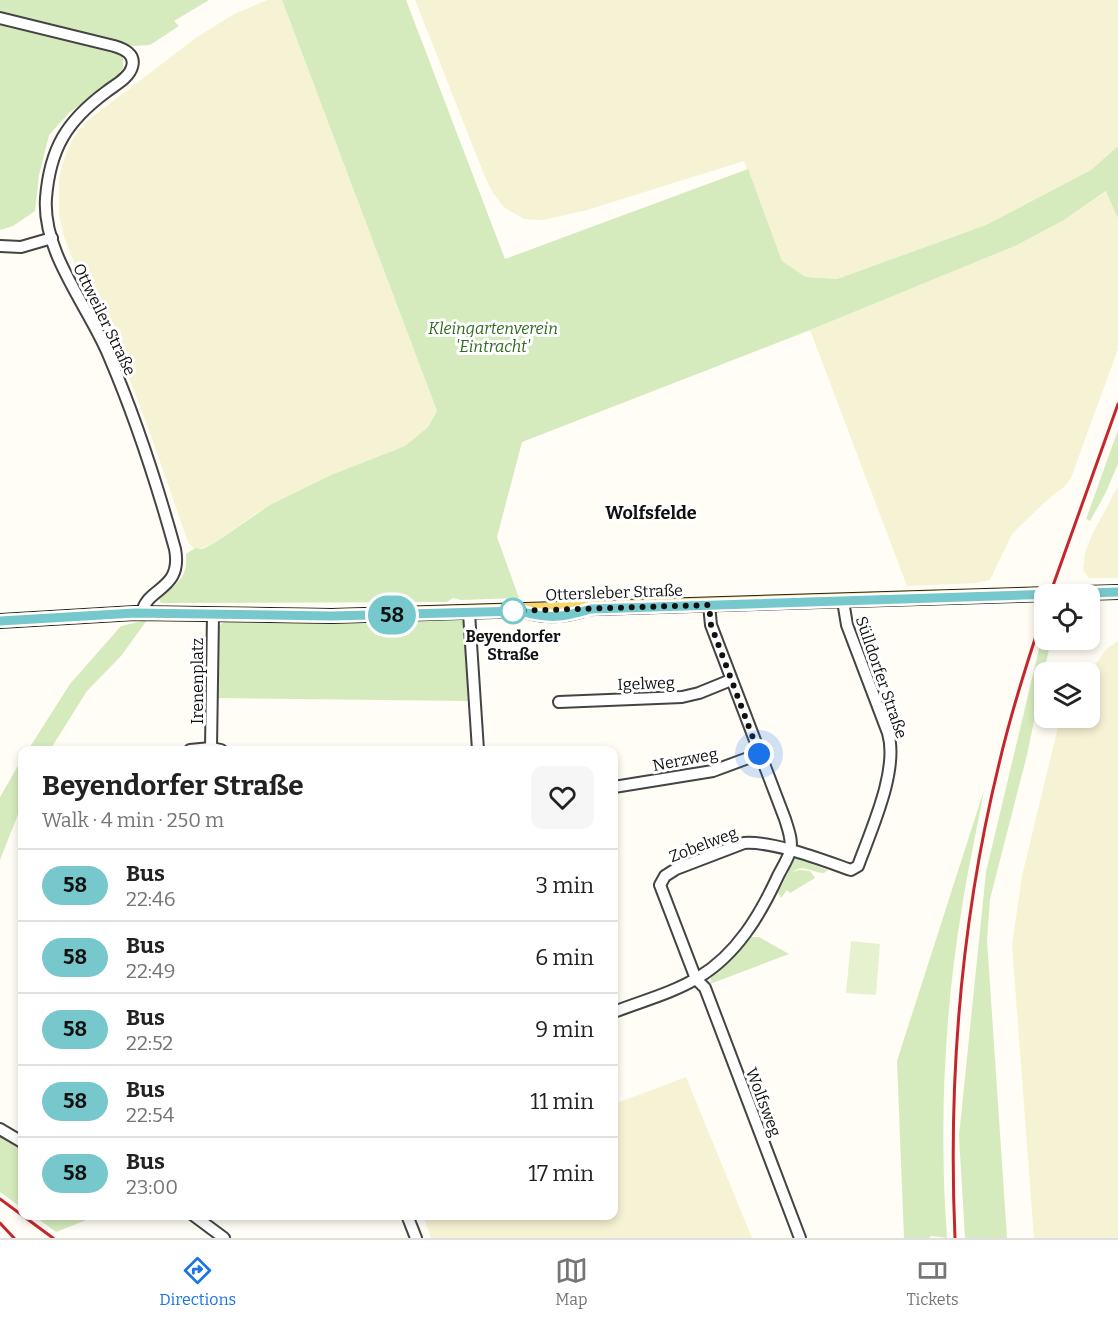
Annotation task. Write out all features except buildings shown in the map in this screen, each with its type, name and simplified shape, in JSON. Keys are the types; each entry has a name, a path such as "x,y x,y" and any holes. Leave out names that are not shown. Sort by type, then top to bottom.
{"main road":[{"name":"Ottersleber Straße","path":"1100,593 1118,592"},
{"name":"Ottersleber Straße","path":"0,621 142,613 332,616 1034,595"}],"street":[{"name":"Ottweiler Straße","path":"0,18 114,46 129,53 133,62 129,73 77,116 66,130 57,147 50,171 46,199 47,219 52,238 63,267 97,330 117,375 176,549 177,566 174,575 147,603 142,613"},
{"path":"0,246 21,247 52,238"},
{"name":"Sülldorfer Straße","path":"790,851 850,870 855,869 890,769 889,738 847,625 843,601"},
{"path":"500,612 522,605 545,604 565,610"},
{"path":"618,1010 696,979 724,957 754,923 790,851 788,828 731,680 711,623 709,605"},
{"path":"519,611 544,617 567,616 591,609"},
{"path":"470,613 478,746"},
{"name":"Irenenplatz","path":"213,614 216,746"},
{"name":"Igelweg","path":"559,702 682,697 731,680"},
{"name":"Nerzweg","path":"618,786 712,771 759,754"},
{"name":"Zobelweg","path":"696,979 661,890 663,879 676,869 741,844 756,843 790,851"},
{"name":"Wolfsweg","path":"696,979 705,988 800,1238"},
{"path":"0,1129 18,1138"},
{"path":"200,1220 224,1238"},
{"path":"409,1220 416,1238"}],"shaded area":[{"path":"267,0 282,0 437,411 428,427 405,446 331,475 255,514 213,544 197,549 188,542 114,338 76,268 64,237 59,215 59,179 73,138 87,121 197,37 234,14"},
{"path":"415,0 1118,0 1118,146 1091,170 986,225 837,279 806,277 782,261 744,161 587,210 543,220 524,219 505,208 493,193 485,177"},
{"path":"1107,191 1118,219 1118,349 1071,478 1012,534 990,580 976,583 907,586 810,330 1015,246 1064,220"},
{"path":"1118,486 1118,578 1089,578 1083,570 1085,552"},
{"path":"1118,641 1118,1238 1034,1238 1012,945 1022,876 1058,728 1100,728 1100,662 1097,662 1106,649"},
{"path":"686,1077 752,1238 431,1238 425,1220 618,1220 618,1102"}],"green space":[{"path":"0,0 209,0 174,21 179,26 150,45 133,46 0,11"},
{"name":"Kleingartenverein 'Eintracht'","path":"282,0 406,0 505,259 748,169 782,261 806,277 837,279 986,225 1091,170 1118,146 1118,219 1106,191 1064,220 1015,246 810,330 522,442 497,537 519,598 461,600 453,598 447,602 161,603 159,599 176,585 183,575 186,554 195,548 202,549 213,544 270,505 331,475 405,446 428,427 437,411"},
{"path":"0,23 123,56 123,68 114,79 69,113 49,135 39,175 35,211 13,226 0,230"},
{"path":"1118,430 1118,464 1090,521 1086,519"},
{"path":"464,618 468,701 217,698 217,635 218,628 224,621"},
{"path":"147,620 121,656 87,691 53,746 31,746 70,684 121,626"},
{"path":"1039,650 1049,650 1046,662 1036,662"},
{"path":"1034,670 1034,721 990,899 987,940 1007,1238 965,1238 959,1136 986,872"},
{"path":"18,766 18,814 0,860 0,797"},
{"path":"984,790 962,907 947,1030 943,1155 947,1238 931,1236 929,1238 904,1238 897,1061"},
{"path":"795,858 828,870 820,873 804,868 797,869 793,872 810,871 815,878 790,893 787,890 781,898 778,893"},
{"path":"751,937 759,937 789,954 710,984 712,974"},
{"path":"851,941 880,944 876,995 846,993"},
{"path":"0,1136 18,1147 18,1205 0,1192"},
{"path":"40,1220 86,1220 56,1232"}],"railway":[{"path":"1054,584 1118,404"},
{"path":"955,1238 953,1178 956,1059 967,940 975,881 999,764 1034,644"},
{"path":"0,1199 18,1212"},
{"path":"29,1220 53,1238"},
{"path":"0,1223 14,1238"}],"bus line":[{"name":"58","path":"0,621 135,613 332,616 519,611 544,617 567,616 591,609 1118,592"}],"place":[{"name":"Beyendorfer Straße","path":"513,611"}],"district":[{"name":"Wolfsfelde","path":"651,513"}],"route":[{"path":"513,611 709,605 711,625 759,754"}]}
